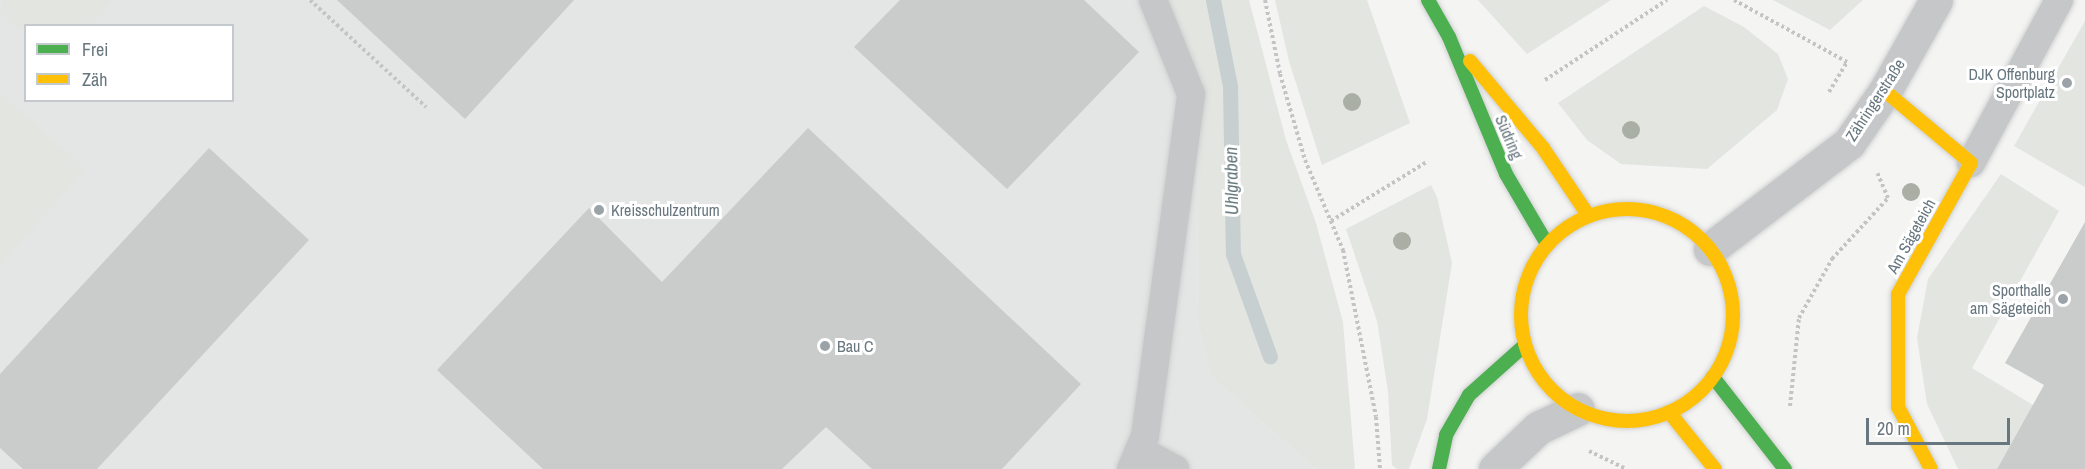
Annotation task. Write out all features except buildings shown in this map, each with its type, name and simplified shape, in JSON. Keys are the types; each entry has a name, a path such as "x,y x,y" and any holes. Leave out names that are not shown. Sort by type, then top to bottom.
{"street":[{"name":"Südring","path":"1428,0 1449,37 1506,174 1547,244"},
{"name":"Zähringerstraße","path":"1710,249 1849,143 1885,91 1936,0"},
{"name":"Südring","path":"1449,37 1543,148 1588,215"},
{"path":"1885,91 1971,162"},
{"name":"Am Sägeteich","path":"1931,469 1898,407 1898,294 1971,162"},
{"path":"1616,209 1650,211 1683,225 1710,249 1724,272 1733,320 1729,343 1713,377 1699,393 1669,412 1646,419 1610,420 1578,409 1551,388 1525,345 1522,294 1534,263 1547,244 1588,215 1616,209"},
{"path":"1439,469 1446,435 1468,395 1525,345"},
{"path":"1713,377 1785,469"},
{"path":"1495,469 1538,428 1578,409"},
{"path":"1669,412 1715,469"}],"lane":[{"path":"1153,0 1191,94 1151,395 1135,459 1174,469"},
{"path":"1971,162 2059,0"}],"path":[{"path":"310,0 426,107"},
{"path":"1265,0 1280,74 1305,160 1343,250 1376,417 1380,469"},
{"path":"1545,80 1667,0"},
{"path":"1734,0 1847,62 1885,91"},
{"path":"1764,441 1787,418 1795,380 1799,318 1832,259 1888,198 1882,176 1849,143 1826,98 1847,62"},
{"path":"1331,221 1428,161"},
{"path":"1585,450 1626,469"}],"shaded area":[{"name":"Kreisschulzentrum","path":"0,0 1165,0 1199,92 1197,320 1211,377 1315,469 0,469"},
{"path":"3,0 113,0 91,24 24,24 24,33 0,12"},
{"path":"1165,0 1249,0 1286,140 1316,223 1343,322 1355,469 1315,469 1211,377 1197,320 1199,92"},
{"path":"1275,0 1367,0 1410,123 1322,165 1289,61"},
{"path":"1478,0 1611,0 1527,54"},
{"path":"1773,0 1863,0 1830,30"},
{"path":"1704,6 1744,27 1778,54 1788,79 1777,110 1707,169 1621,164 1587,140 1558,103"},
{"name":"DJK Offenburg Sportplatz","path":"2085,21 2085,187 2014,146"},
{"path":"0,93 85,169 0,265"},
{"path":"2001,174 2059,211 1972,368 2033,405 1997,469 1958,469 1927,404 1917,338 1928,279"},
{"path":"1431,185 1437,197 1452,263 1427,419 1409,469 1397,469 1392,465 1388,391 1377,321 1346,229"}],"waterway":[{"name":"Uhlgraben","path":"1213,0 1230,86 1233,254 1270,357"}],"traffic: fast":[{"path":"1428,0 1449,37 1506,174 1547,244"},
{"path":"1439,469 1446,435 1469,395 1525,345"},
{"path":"1713,377 1785,469"}],"traffic: slow":[{"path":"1470,61 1543,148 1588,215"},
{"path":"1885,91 1971,163 1898,294 1898,407 1931,469"},
{"path":"1627,209 1648,211 1667,217 1686,227 1702,240 1715,256 1725,275 1731,294 1733,315 1731,336 1725,355 1715,374 1702,390 1686,403 1667,413 1648,419 1627,421 1606,419 1587,413 1568,403 1552,390 1539,374 1529,355 1523,336 1521,315 1523,294 1529,275 1539,256 1552,240 1568,227 1587,217 1606,211 1627,209"},
{"path":"1669,412 1715,469"}],"place":[{"name":"DJK Offenburg Sportplatz","path":"2067,83"},
{"name":"Kreisschulzentrum","path":"599,210"},
{"name":"Sporthalle am Sägeteich","path":"2063,299"},
{"name":"Bau C","path":"825,346"}]}
